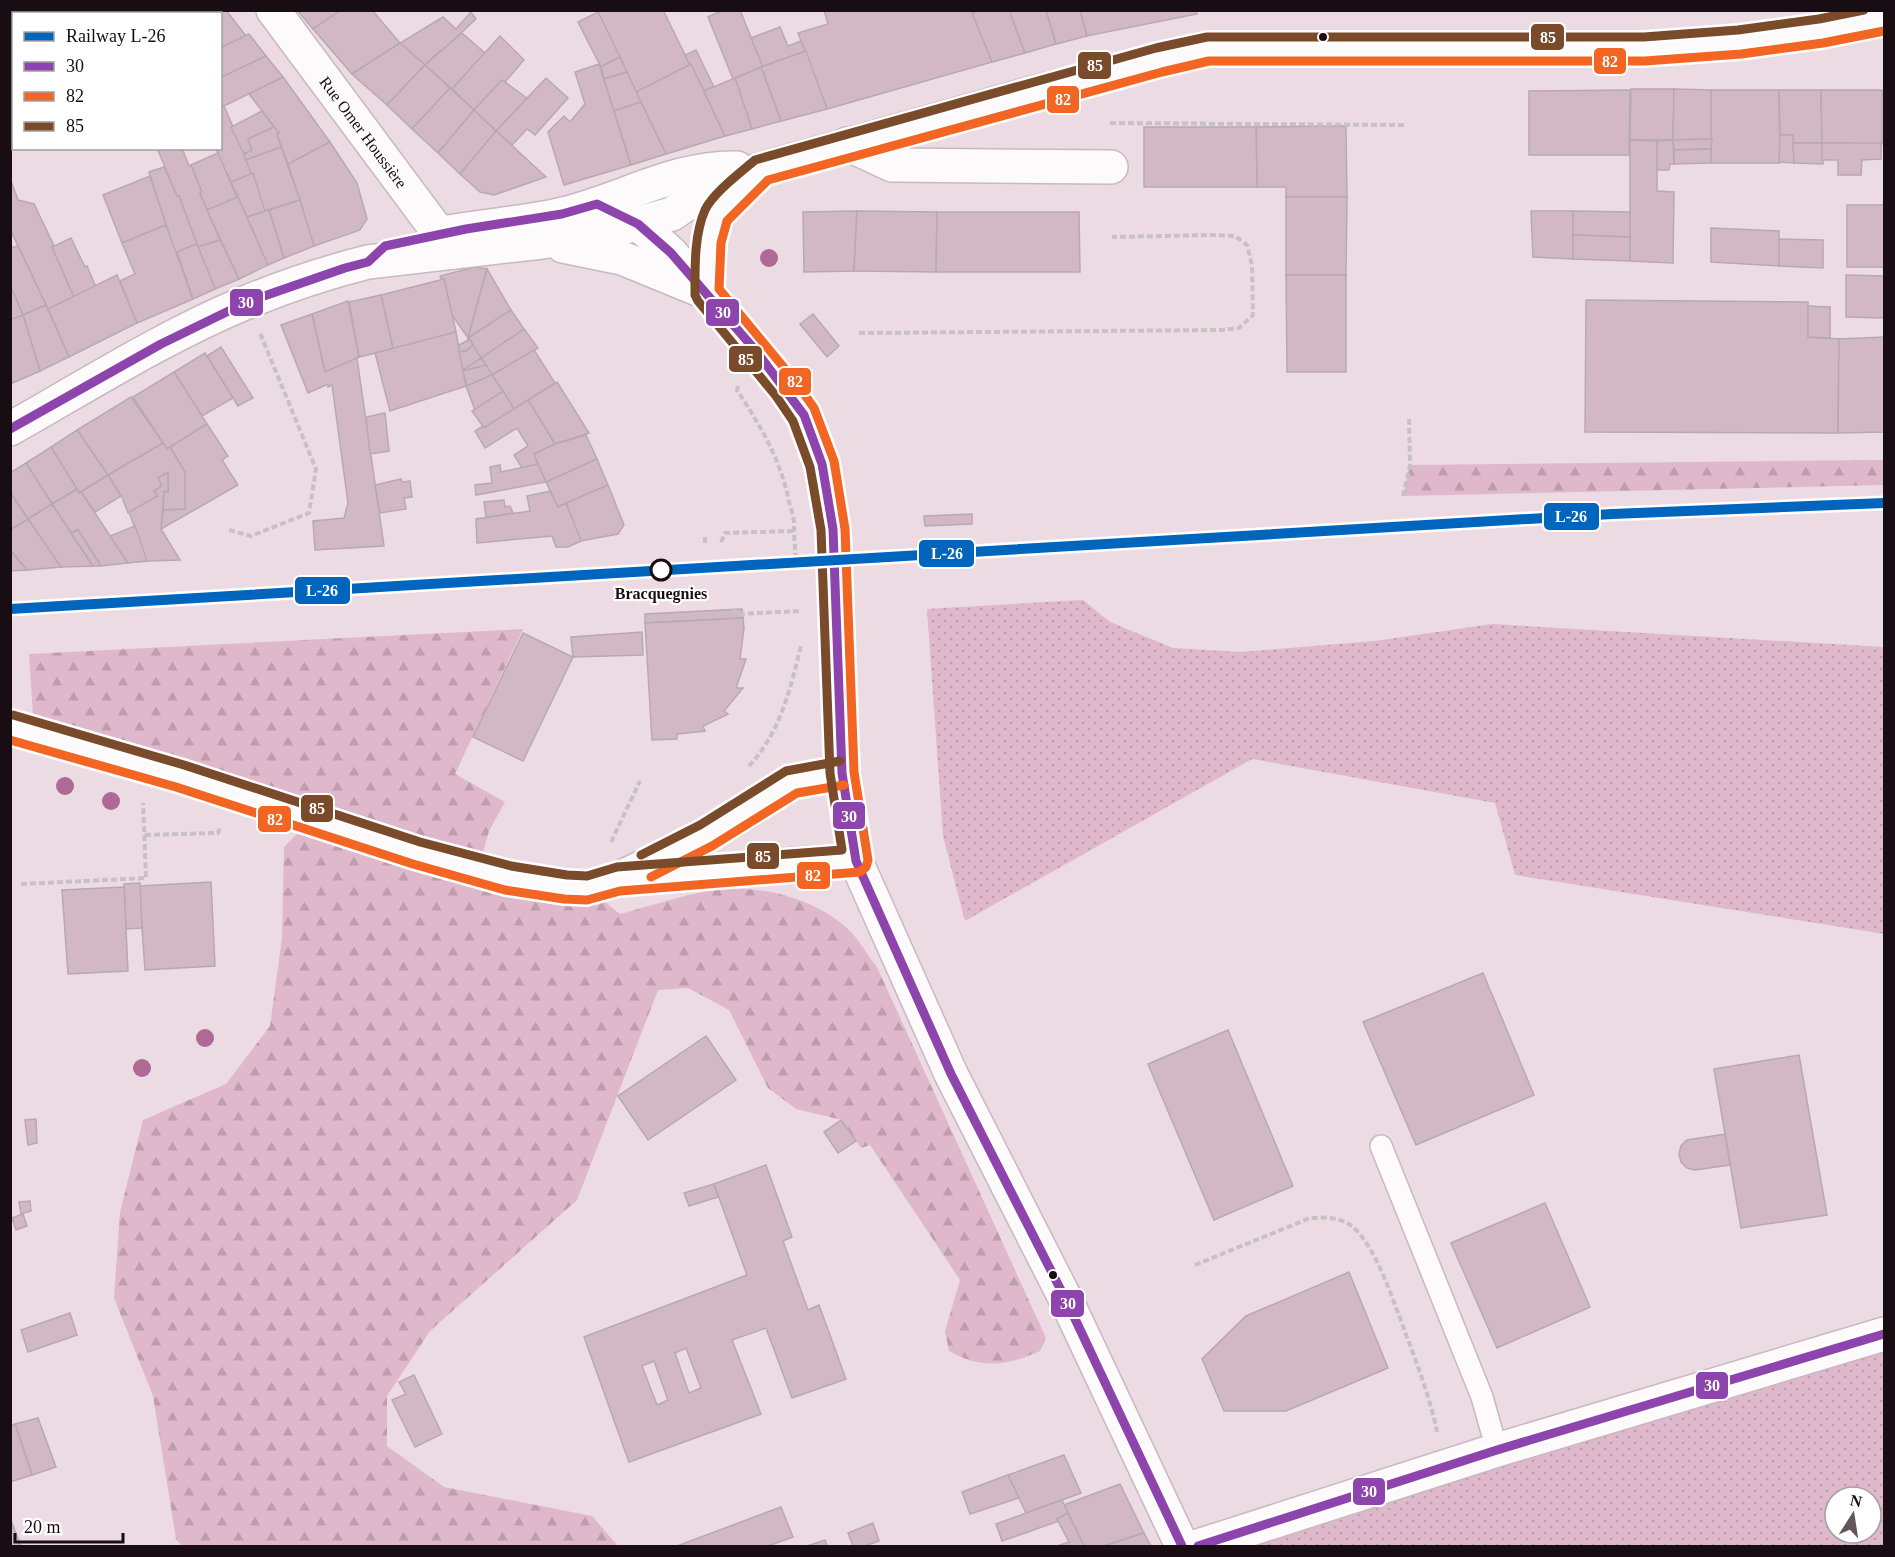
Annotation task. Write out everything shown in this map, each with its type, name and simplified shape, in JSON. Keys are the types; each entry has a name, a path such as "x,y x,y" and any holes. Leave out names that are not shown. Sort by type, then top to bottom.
{"street":[{"name":"Rue Omer Houssière","path":"273,10 446,243"},
{"path":"10,429 160,344 247,302 368,262 386,246 542,242 611,231 672,214 713,186 762,169 1029,94 1209,49 1644,49 1739,42 1884,19"},
{"path":"847,144 892,165 1111,167"},
{"path":"446,243 597,204 677,175 718,167 762,169"},
{"path":"676,280 665,247 672,214 718,167"},
{"path":"707,292 709,241 716,215 726,202 762,169"},
{"path":"597,204 638,224 665,247 707,292 756,351 804,415 822,464 833,529 842,773 856,861 951,1074 1068,1304 1182,1546"},
{"path":"542,242 622,258 707,292"},
{"path":"10,727 141,765 417,853 508,878 566,887 797,864 856,861"},
{"path":"603,884 705,836 792,783 842,773"},
{"path":"1198,1546 1497,1450 1884,1334"}],"lane":[{"path":"1381,1146 1482,1397 1497,1450"}],"path":[{"path":"1110,123 1405,125"},
{"path":"860,333 1221,330 1239,327 1253,315 1252,265 1247,245 1235,236 1112,237"},
{"path":"229,530 251,536 309,513 316,469 247,302"},
{"path":"756,351 737,390 761,426 776,457 788,494 794,524 798,577"},
{"path":"1403,496 1410,465 1409,419"},
{"path":"722,542 725,533 793,531"},
{"path":"705,537 705,543"},
{"path":"800,600 801,621"},
{"path":"732,609 737,614 801,611"},
{"path":"746,769 774,730 787,700 801,641"},
{"path":"21,884 146,878 141,765"},
{"path":"603,884 640,781"},
{"path":"145,835 218,833 231,793"},
{"path":"1196,1265 1310,1218 1322,1217 1344,1221 1353,1228 1365,1241 1386,1282 1430,1397 1445,1467"}],"green space":[{"path":"1884,460 1884,485 1403,496 1410,465"},
{"path":"1083,600 1110,622 1173,648 1241,652 1375,641 1492,624 1884,647 1884,934 1515,875 1495,803 1252,759 965,921 943,836 927,609"},
{"path":"523,629 455,774 505,802 489,831 478,870 588,888 620,914 690,895 730,888 767,891 786,896 821,910 837,920 854,935 877,967 1046,1338 1040,1351 1005,1362 972,1361 949,1351 945,1331 960,1280 870,1145 861,1148 842,1120 796,1109 768,1088 729,1010 688,988 658,990 577,1200 430,1331 387,1396 387,1446 444,1487 592,1516 618,1546 182,1546 176,1539 153,1396 114,1298 120,1212 143,1120 226,1084 270,1026 282,938 284,847 299,832 34,733 29,654"},
{"path":"1884,1334 1884,1546 1198,1546"}],"building":[{"path":"120,10 164,10 165,12 120,12"},
{"path":"182,10 226,10 246,36 222,47 222,12 178,12"},
{"path":"297,10 341,10 313,29"},
{"path":"341,10 372,10 400,43 352,74 313,29"},
{"path":"597,10 663,10 690,65 636,92"},
{"path":"723,10 740,10 763,67 733,79 708,17"},
{"path":"824,10 973,10 992,62 827,109 798,33 828,24"},
{"path":"982,10 1009,10 1025,53 992,62 972,13"},
{"path":"1009,10 1046,10 1056,44 1025,53"},
{"path":"1046,10 1080,10 1087,36 1056,44"},
{"path":"1080,10 1196,10 1197,14 1087,36"},
{"path":"471,12 476,19 425,65 400,43 443,17 456,29"},
{"path":"598,12 620,57 601,67 578,22"},
{"path":"780,27 788,46 801,41 805,51 763,67 751,38"},
{"path":"462,33 485,53 452,89 425,65"},
{"path":"249,34 266,56 222,77 222,47"},
{"path":"500,36 524,60 505,82 502,80 474,110 452,89"},
{"path":"400,43 425,65 387,105 352,74"},
{"path":"696,50 714,87 704,91 685,55"},
{"path":"806,51 827,109 781,121 761,67"},
{"path":"266,56 283,77 222,107 222,77"},
{"path":"620,57 627,72 604,79 601,67"},
{"path":"599,64 631,165 564,185 548,132 564,116 570,122 585,104 575,72"},
{"path":"691,64 725,136 666,154 636,92"},
{"path":"425,65 450,88 412,129 387,105"},
{"path":"761,67 781,121 752,129 735,78"},
{"path":"627,72 641,102 614,111 604,79"},
{"path":"283,77 330,142 288,164 277,134 279,133 249,94"},
{"path":"546,78 568,98 535,135 527,129 512,145 496,131"},
{"path":"735,78 752,129 725,136 704,91"},
{"path":"502,80 527,98 496,131 474,110"},
{"path":"450,88 474,110 438,153 412,129"},
{"path":"1631,89 1674,89 1673,140 1630,140"},
{"path":"1674,89 1711,90 1712,139 1673,140"},
{"path":"1630,90 1629,155 1529,155 1529,91"},
{"path":"1711,90 1779,90 1780,163 1711,163"},
{"path":"1779,90 1821,90 1822,143 1793,143 1793,135 1780,135"},
{"path":"1821,90 1882,90 1882,144 1822,143"},
{"path":"641,102 666,154 631,165 614,111"},
{"path":"224,106 253,173 231,182 228,174 225,174 217,150 222,150 222,107"},
{"path":"474,110 496,131 460,174 438,153"},
{"path":"262,111 274,127 248,139 252,150 244,154 231,127"},
{"path":"1346,126 1347,197 1286,197 1286,187 1257,187 1256,127"},
{"path":"274,127 279,133 277,134 281,147 246,160 244,154 252,150 248,139"},
{"path":"1144,127 1256,127 1257,187 1144,187"},
{"path":"496,131 546,177 494,195 480,192 460,174"},
{"path":"1780,135 1793,135 1794,163 1779,162"},
{"path":"1712,139 1711,149 1674,150 1673,140"},
{"path":"1630,140 1657,141 1657,191 1674,192 1673,263 1630,261"},
{"path":"1673,140 1674,164 1670,164 1669,170 1657,170 1657,141"},
{"path":"330,142 357,183 367,219 360,230 314,246 288,164"},
{"path":"1793,143 1822,143 1823,164 1794,163"},
{"path":"1822,143 1881,143 1881,159 1862,160 1861,175 1838,175 1838,160 1822,160"},
{"path":"281,147 300,200 265,211 246,160"},
{"path":"1711,149 1711,163 1674,164 1674,150"},
{"path":"158,150 183,150 189,166 191,165 220,240 198,247 179,196 177,196"},
{"path":"218,153 237,198 207,210 191,165"},
{"path":"164,167 179,196 197,244 175,253 149,172"},
{"path":"253,173 265,211 247,217 231,182"},
{"path":"150,176 166,225 122,243 103,195"},
{"path":"11,181 18,200 34,204 74,297 48,309 10,229"},
{"path":"238,197 268,265 239,279 207,210"},
{"path":"1286,197 1347,197 1346,275 1286,275"},
{"path":"300,200 314,246 284,258 269,210"},
{"path":"1847,205 1884,205 1884,267 1847,267"},
{"path":"269,210 284,258 268,265 247,217"},
{"path":"857,211 854,271 804,272 803,212"},
{"path":"857,211 937,212 936,272 854,271"},
{"path":"1531,211 1573,211 1573,259 1533,257"},
{"path":"1573,211 1630,212 1630,237 1573,235"},
{"path":"937,212 1079,212 1080,272 936,272"},
{"path":"166,225 193,299 137,323 120,281 135,274 122,243"},
{"path":"1711,228 1779,231 1779,266 1711,262"},
{"path":"1573,235 1630,237 1630,261 1573,259"},
{"path":"71,238 96,287 74,297 52,247"},
{"path":"1779,239 1823,240 1823,268 1779,266"},
{"path":"220,240 239,279 215,289 198,247"},
{"path":"197,244 215,289 193,299 177,252"},
{"path":"18,246 46,305 23,315 10,285 10,248"},
{"path":"475,267 487,269 468,338 452,315 444,279 440,276"},
{"path":"487,269 511,310 468,338"},
{"path":"117,275 137,323 69,357 48,309"},
{"path":"1286,275 1346,275 1346,372 1287,372"},
{"path":"1846,275 1884,276 1884,318 1846,317"},
{"path":"444,279 456,332 393,349 381,295"},
{"path":"10,285 23,315 10,320"},
{"path":"381,295 393,349 359,357 349,302"},
{"path":"1586,300 1808,302 1808,337 1839,339 1838,433 1585,432"},
{"path":"348,301 359,357 325,372 312,314"},
{"path":"46,305 69,357 40,371 23,315"},
{"path":"1808,306 1830,307 1830,338 1808,337"},
{"path":"511,310 524,329 481,358 468,338"},
{"path":"312,314 325,372 357,358 384,546 315,550 313,521 344,518 348,503 332,385 328,387 328,384 308,393 281,325"},
{"path":"813,314 839,346 827,357 800,324"},
{"path":"23,315 40,371 10,384 10,320"},
{"path":"524,329 538,348 492,375 481,358"},
{"path":"456,332 463,370 481,358 486,365 463,371 466,386 390,411 375,353"},
{"path":"1884,337 1884,432 1838,433 1839,339"},
{"path":"470,339 473,345 466,351 459,352 459,345"},
{"path":"473,345 481,358 463,370 459,352 466,351"},
{"path":"221,347 253,398 238,406 207,356"},
{"path":"534,350 555,383 514,409 492,375"},
{"path":"205,353 233,398 202,416 174,372"},
{"path":"486,365 492,375 467,386 463,371"},
{"path":"174,372 207,424 167,449 133,397"},
{"path":"492,375 503,391 475,410 466,386"},
{"path":"557,382 589,433 555,444 528,400"},
{"path":"503,391 514,409 484,428 472,411"},
{"path":"131,397 163,443 108,475 77,430"},
{"path":"528,400 555,444 534,454 538,464 522,468 514,455 528,446 517,428 485,448 475,431 483,426 484,428"},
{"path":"385,413 389,451 370,454 366,417"},
{"path":"207,424 228,456 222,460 238,485 161,529 163,510 185,509 185,472 170,447"},
{"path":"77,430 108,475 79,493 51,447"},
{"path":"586,435 597,459 546,482 534,454 555,444"},
{"path":"163,443 167,449 170,447 185,472 185,509 163,510 164,491 168,492 168,472 158,478 162,486 154,491 158,496 128,513 122,497 108,475"},
{"path":"51,447 77,489 52,504 26,463"},
{"path":"597,459 608,485 558,507 546,482"},
{"path":"26,463 52,504 28,519 10,492 10,473"},
{"path":"538,464 546,482 476,495 475,485 492,483 490,467 500,465 501,472"},
{"path":"168,472 168,492 164,491 161,529 180,560 147,561 129,512 158,496 154,491 162,486 158,478"},
{"path":"108,475 121,496 95,512 81,492"},
{"path":"401,479 402,482 410,481 412,497 404,498 406,509 380,513 375,485"},
{"path":"608,485 624,525 618,534 581,541 566,503"},
{"path":"77,489 128,563 101,566 78,530 71,533 52,504"},
{"path":"550,491 558,507 566,503 581,541 568,547 556,547 552,536 477,543 476,519 530,511 527,496"},
{"path":"10,492 28,519 10,530"},
{"path":"504,500 505,507 510,506 513,513 486,517 484,502"},
{"path":"52,504 93,566 61,567 28,519"},
{"path":"972,514 972,524 925,526 924,516"},
{"path":"28,519 61,567 27,570 10,549 10,530"},
{"path":"135,526 147,561 128,563 110,536"},
{"path":"78,530 101,566 93,566 71,533"},
{"path":"10,549 13,554 27,570 10,571"},
{"name":"Bracquegnies","path":"742,609 743,618 645,623 645,614"},
{"path":"743,618 740,659 746,659 736,688 743,688 724,711 728,714 703,726 705,731 677,734 677,739 652,740 645,623"},
{"path":"642,632 643,655 573,657 571,637"},
{"path":"523,633 573,657 523,761 473,737"},
{"path":"211,882 215,966 145,970 139,886"},
{"path":"140,883 142,928 126,929 124,884"},
{"path":"124,887 128,971 68,974 62,890"},
{"path":"1483,973 1534,1095 1416,1145 1363,1022"},
{"path":"1228,1030 1293,1186 1214,1220 1148,1064"},
{"path":"706,1036 736,1080 648,1140 618,1096"},
{"path":"1799,1055 1827,1215 1741,1228 1714,1069"},
{"path":"36,1119 37,1143 28,1145 25,1120"},
{"path":"841,1120 856,1141 838,1153 824,1132"},
{"path":"1725,1134 1730,1165 1695,1170 1687,1168 1681,1162 1679,1154 1681,1146 1687,1140"},
{"path":"766,1165 792,1237 783,1241 808,1310 819,1305 846,1379 792,1398 766,1328 732,1340 761,1414 629,1462 584,1337 747,1275 714,1184","holes":["686,1348 701,1388 689,1393 675,1353","654,1361 668,1400 657,1405 642,1366"]},
{"path":"714,1184 718,1197 689,1206 684,1193"},
{"path":"30,1201 31,1211 21,1214 19,1202"},
{"path":"1545,1203 1590,1307 1497,1348 1451,1243"},
{"path":"23,1214 27,1226 16,1230 12,1218"},
{"path":"1349,1272 1388,1368 1286,1411 1224,1411 1202,1359 1246,1316"},
{"path":"70,1313 77,1335 28,1352 21,1330"},
{"path":"414,1375 442,1434 415,1447 392,1400 406,1394 399,1382"},
{"path":"38,1418 56,1467 32,1475 15,1424"},
{"path":"15,1424 32,1475 10,1482 10,1426"},
{"path":"1064,1455 1081,1493 1026,1513 1008,1475"},
{"path":"1008,1475 1019,1498 970,1514 962,1492"},
{"path":"1120,1484 1144,1533 1104,1546 1084,1546 1064,1505"},
{"path":"1062,1500 1068,1513 1057,1519 1059,1521 1002,1541 996,1524"},
{"path":"781,1507 793,1537 768,1546 677,1546"},
{"path":"1068,1513 1084,1546 1057,1546 1069,1542 1057,1519"},
{"path":"10,1518 21,1546 10,1546"},
{"path":"873,1523 879,1541 865,1546 853,1546 848,1533"},
{"path":"1144,1533 1151,1546 1104,1546"},
{"path":"825,1540 827,1546 807,1546"}],"rail line":[{"name":"L-26","path":"10,609 1612,514 1884,503"}],"transit line":[{"name":"85","path":"13,715 184,765 420,842 511,866 587,876 617,867 842,850 830,773 821,530 810,467 793,421 776,396 695,295 697,241 705,210 720,190 755,160 1156,48 1207,37 1644,37 1738,30 1819,19 1864,10"},
{"name":"82","path":"10,740 176,787 413,864 505,890 587,900 620,891 860,872 866,867 868,860 854,772 845,529 834,461 814,408 795,381 719,289 721,243 727,221 768,180 1209,61 1645,61 1741,54 1823,43 1884,31"},
{"name":"30","path":"10,429 161,344 247,302 368,262 385,246 466,229 562,214 597,204 638,224 671,253 756,351 804,415 822,464 833,529 842,773 856,861 951,1074 1068,1304 1182,1546"},
{"name":"85","path":"641,855 700,825 786,771 840,761"},
{"name":"82","path":"651,877 712,846 797,793 844,785"},
{"name":"30","path":"1198,1546 1497,1450 1884,1334"}],"place":[{"name":"Bracquegnies","path":"661,570"}]}
